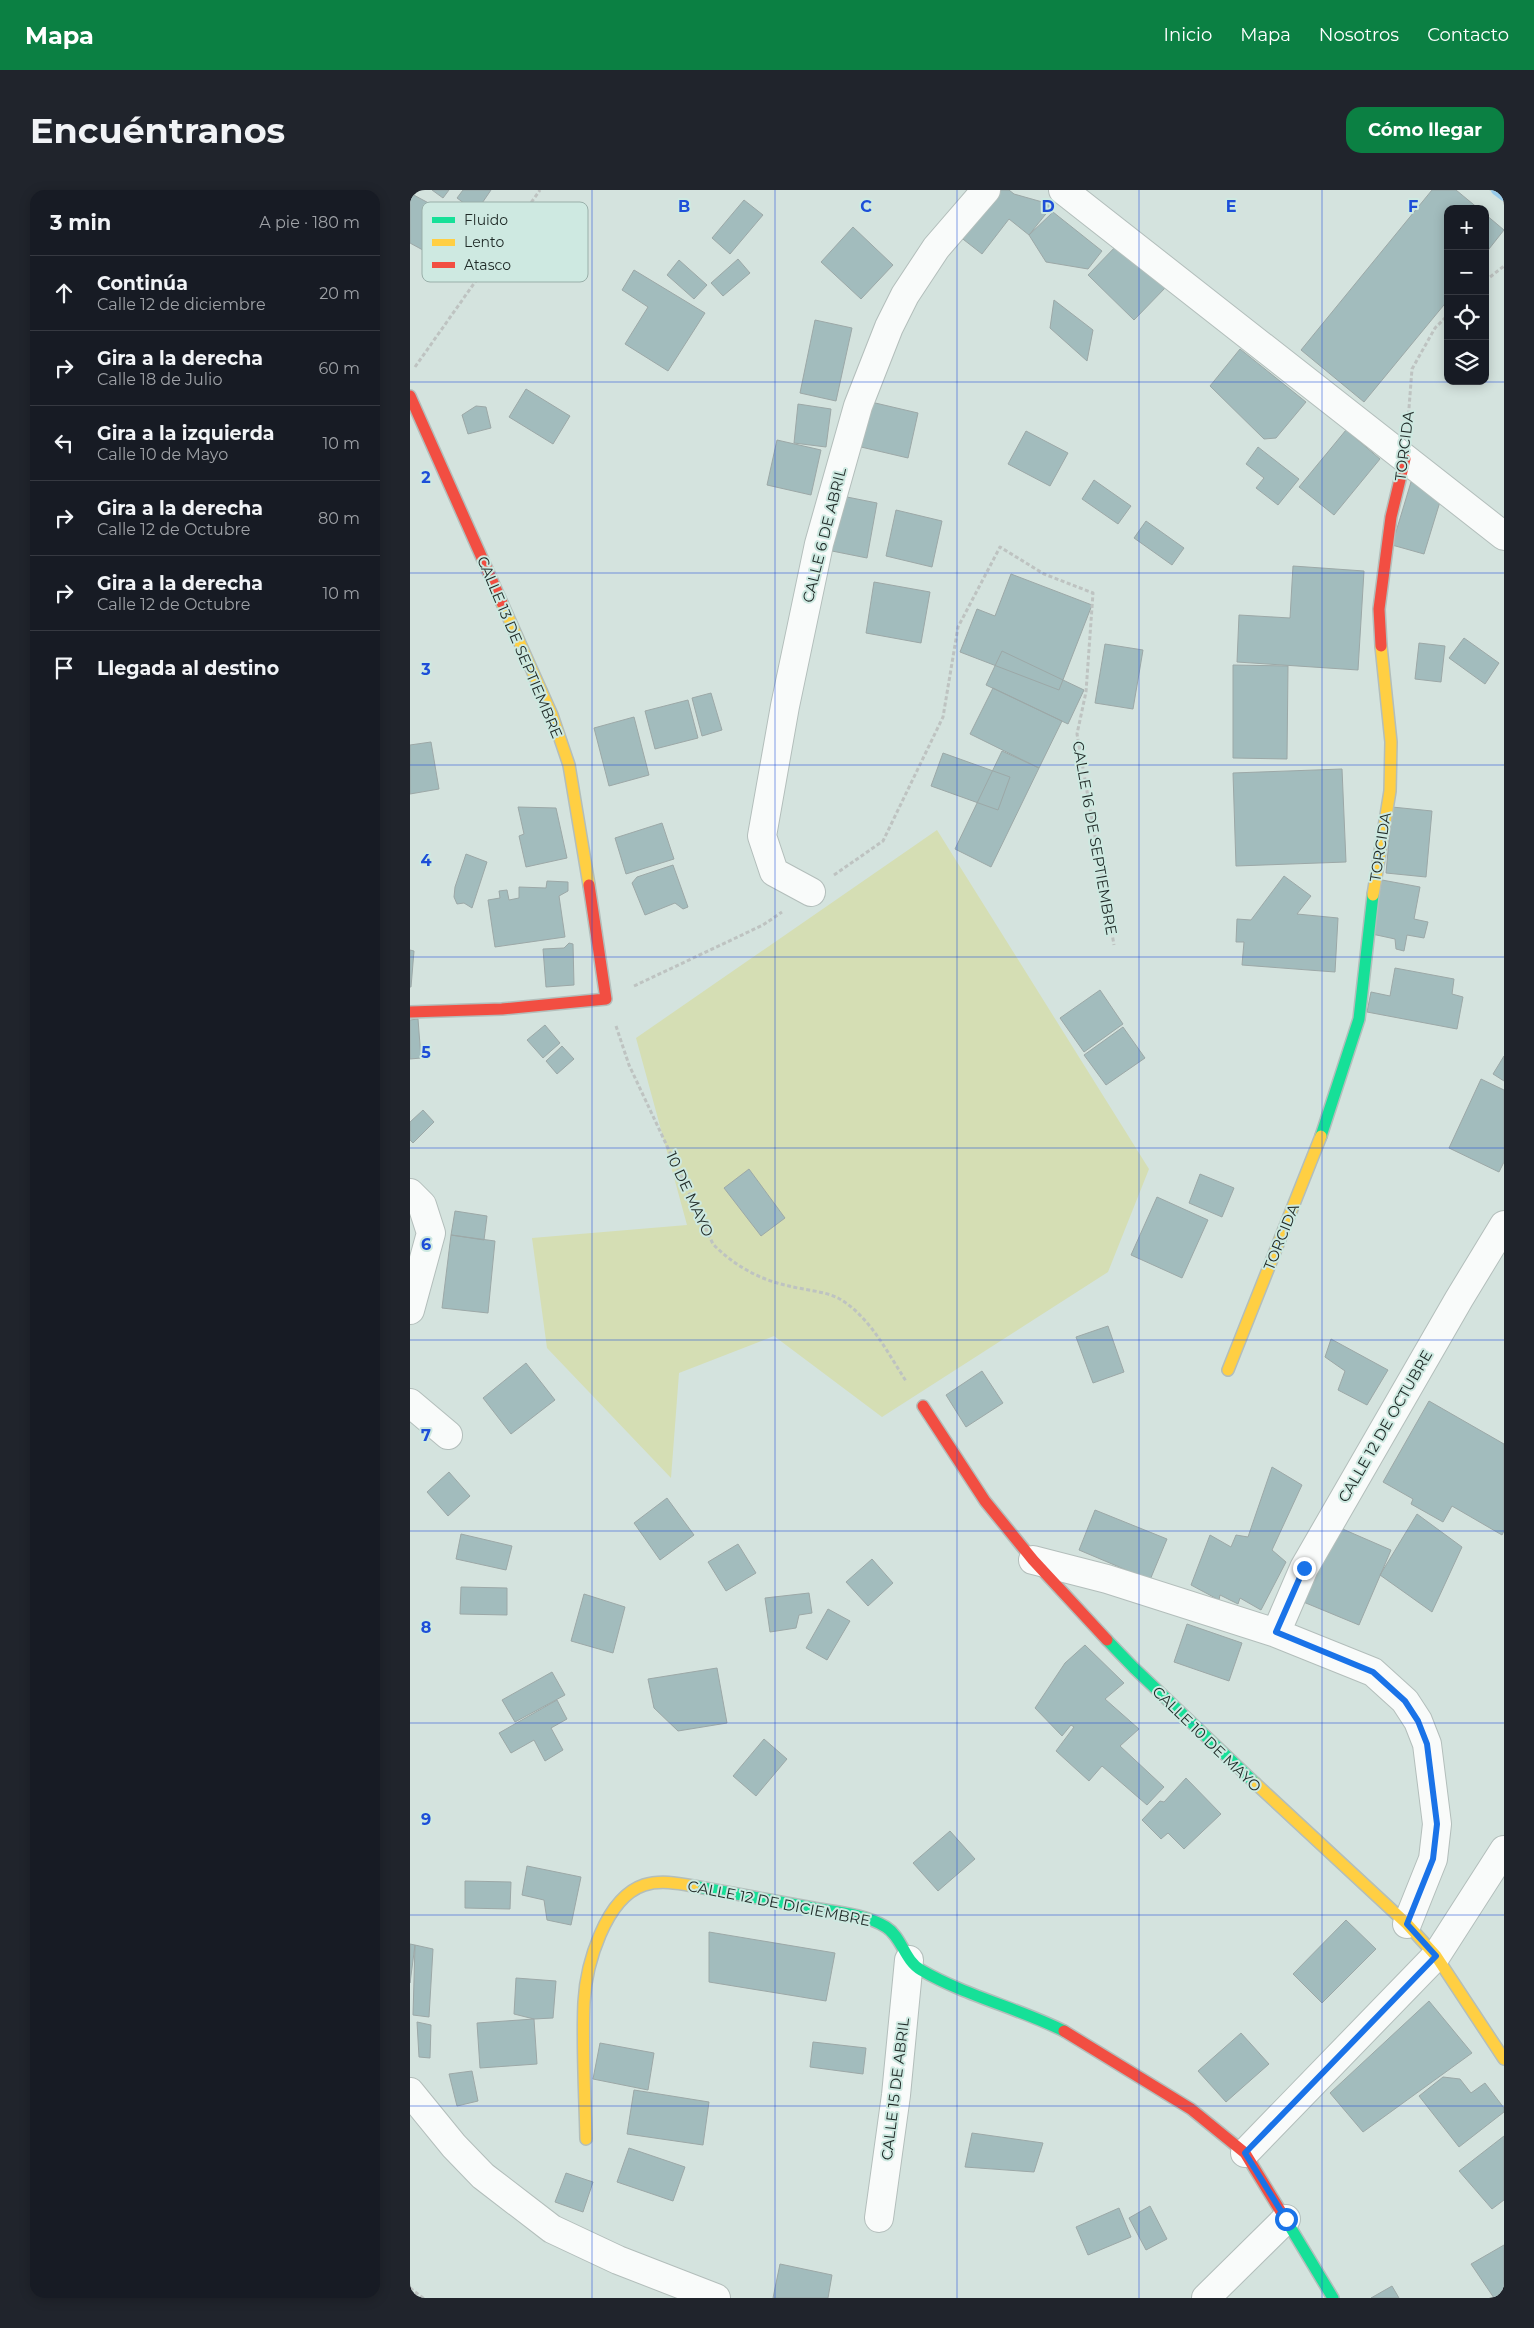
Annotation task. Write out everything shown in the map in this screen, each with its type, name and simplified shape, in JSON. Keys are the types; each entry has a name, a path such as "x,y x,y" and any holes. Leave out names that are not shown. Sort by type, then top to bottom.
{"street":[{"name":"CALLE 6 DE ABRIL","path":"811,892 774,872 762,836 785,706 819,544 858,406 889,327 905,294 936,248 986,190"},
{"path":"1063,190 1504,536"},
{"name":"CALLE 13 DE SEPTIEMBRE","path":"410,396 552,716 569,764 588,875 606,999"},
{"name":"TORCIDA","path":"1228,1370 1316,1149 1359,1019 1374,878 1390,791 1391,742 1382,663 1379,608 1391,517 1405,459"},
{"path":"410,1012 502,1009 606,999"},
{"path":"410,1193 422,1205 431,1233 410,1310"},
{"name":"CALLE 12 DE OCTUBRE","path":"1276,1632 1304,1568 1459,1298 1504,1225"},
{"path":"410,1403 448,1435"},
{"name":"CALLE 10 DE MAYO","path":"923,1406 985,1501 1033,1560 1134,1668 1316,1842 1407,1924 1436,1956 1504,2059"},
{"path":"1033,1560 1106,1579 1276,1632 1373,1672 1405,1701 1418,1721 1427,1744 1437,1824 1433,1859 1407,1924"},
{"path":"1245,2153 1436,1956 1504,1850"},
{"name":"CALLE 12 DE DICIEMBRE","path":"586,2140 584,2002 586,1981 604,1926 614,1908 628,1894 654,1883 675,1883 857,1916 886,1927 895,1936 910,1960 934,1977 988,2000 1034,2016 1070,2034 1191,2109 1245,2153 1333,2298"},
{"name":"CALLE 15 DE ABRIL","path":"879,2218 896,2095 910,1960"},
{"path":"410,2092 454,2146 483,2176 552,2229 618,2260 716,2298"},
{"path":"1206,2298 1286,2219"}],"path":[{"path":"531,202 540,190"},
{"path":"1489,278 1504,266"},
{"path":"410,373 475,282"},
{"name":"TORCIDA","path":"1405,459 1412,369 1435,328 1444,319"},
{"name":"CALLE 16 DE SEPTIEMBRE","path":"606,999 764,925 884,840 943,717 958,627 1000,547 1044,574 1093,593 1086,692 1077,734 1114,945"},
{"name":"10 DE MAYO","path":"606,999 629,1065 713,1244 727,1259 763,1278 836,1298 855,1310 871,1328 923,1406"},
{"path":"410,2288 423,2298"}],"green space":[{"path":"937,830 1149,1169 1108,1272 882,1417 774,1336 679,1373 671,1478 547,1348 532,1238 687,1225 636,1038"}],"building":[{"path":"432,190 449,190 443,198"},
{"path":"463,190 491,190 483,202 462,202 457,198"},
{"path":"995,190 1009,190 1014,194 1053,205 1029,235 1009,219 982,254 959,236"},
{"path":"1432,190 1456,190 1474,205 1444,205 1444,305 1364,402 1301,350"},
{"path":"410,193 427,202 422,202 422,250 410,243"},
{"path":"744,200 763,215 730,254 712,238"},
{"path":"1053,212 1102,251 1088,269 1046,262 1029,235"},
{"path":"1489,217 1504,230 1489,249"},
{"path":"853,227 893,265 861,299 821,262"},
{"path":"1119,243 1166,287 1134,320 1088,275"},
{"path":"738,259 750,273 723,296 711,283"},
{"path":"679,260 707,285 694,299 667,275"},
{"path":"634,270 705,313 668,371 625,344 648,307 622,290"},
{"path":"1054,300 1093,330 1087,361 1050,328"},
{"path":"815,320 852,328 836,401 800,393"},
{"path":"1240,349 1306,402 1276,438 1264,439 1210,386"},
{"path":"526,389 570,416 553,444 509,417"},
{"path":"871,402 918,413 908,458 861,447"},
{"path":"798,404 831,409 826,447 794,443"},
{"path":"476,406 486,407 491,428 468,434 462,415"},
{"path":"1346,430 1380,459 1334,515 1299,487"},
{"path":"1026,431 1068,453 1050,486 1008,464"},
{"path":"777,440 821,450 811,495 767,485"},
{"path":"1258,447 1299,479 1278,505 1256,488 1264,478 1246,464"},
{"path":"1094,480 1131,506 1118,524 1082,499"},
{"path":"1411,482 1443,492 1424,554 1392,545"},
{"path":"837,495 877,503 867,558 827,550"},
{"path":"896,510 942,521 932,567 886,556"},
{"path":"1146,521 1184,548 1172,565 1134,538"},
{"path":"1293,566 1364,571 1358,670 1237,662 1239,615 1290,618"},
{"path":"1011,574 1092,605 1059,690 960,652 977,609 995,616"},
{"path":"874,582 930,592 921,643 866,633"},
{"path":"1464,638 1499,663 1485,684 1449,658"},
{"path":"1419,643 1445,646 1441,682 1415,679"},
{"path":"1105,644 1143,650 1133,709 1095,703"},
{"path":"1002,651 1084,690 1068,724 986,685"},
{"path":"1233,665 1288,666 1287,759 1233,758"},
{"path":"993,688 1062,721 1039,768 970,734"},
{"path":"711,693 722,730 702,736 692,698"},
{"path":"688,700 698,738 655,749 645,711"},
{"path":"634,717 649,775 609,786 594,728"},
{"path":"431,742 439,789 410,794 410,745"},
{"path":"1002,751 1039,768 991,867 955,849"},
{"path":"943,753 1010,777 998,810 931,786"},
{"path":"1342,769 1346,862 1236,866 1233,773"},
{"path":"518,807 556,808 567,858 526,867 519,836 524,834"},
{"path":"1392,807 1432,811 1426,877 1386,873"},
{"path":"662,823 674,859 626,874 615,838"},
{"path":"466,854 487,862 472,908 464,903 457,904 454,897 455,887"},
{"path":"673,865 688,907 683,909 675,903 645,915 632,883 637,877"},
{"path":"1284,876 1311,896 1297,914 1338,918 1335,972 1242,965 1244,942 1236,942 1237,919 1251,920"},
{"path":"1382,880 1420,887 1414,919 1428,922 1424,938 1407,935 1404,951 1396,949 1395,939 1372,934"},
{"path":"547,881 568,882 568,891 559,896 565,937 495,947 488,900 500,898 499,891 507,890 509,900 519,898 519,887 546,888"},
{"path":"569,943 573,944 574,985 546,987 543,949 564,948"},
{"path":"410,950 414,951 411,987 410,987"},
{"path":"1395,968 1454,979 1452,994 1463,997 1457,1029 1367,1012 1371,992 1390,996"},
{"path":"1100,990 1123,1024 1084,1052 1060,1018"},
{"path":"418,1019 421,1058 410,1059 410,1020"},
{"path":"545,1025 560,1043 543,1058 527,1040"},
{"path":"1123,1027 1145,1058 1106,1085 1084,1055"},
{"path":"562,1046 574,1059 557,1074 546,1061"},
{"path":"1504,1056 1504,1081 1493,1074"},
{"path":"1481,1079 1504,1090 1504,1162 1499,1172 1449,1148"},
{"path":"423,1110 434,1122 413,1143 410,1140 410,1122"},
{"path":"749,1169 785,1218 761,1236 724,1188"},
{"path":"1200,1174 1234,1188 1222,1217 1189,1203"},
{"path":"1157,1197 1208,1220 1182,1278 1131,1255"},
{"path":"455,1211 487,1216 484,1240 451,1235"},
{"path":"451,1235 495,1241 488,1313 442,1308"},
{"path":"1108,1326 1124,1372 1093,1383 1076,1337"},
{"path":"1331,1339 1388,1370 1367,1405 1338,1390 1345,1371 1325,1357"},
{"path":"526,1363 555,1400 511,1434 483,1398"},
{"path":"982,1371 1003,1403 966,1427 946,1395"},
{"path":"1429,1401 1504,1444 1504,1531 1502,1535 1452,1506 1443,1522 1411,1504 1413,1499 1383,1482"},
{"path":"1272,1467 1302,1485 1272,1550 1286,1562 1261,1610 1240,1598 1238,1604 1220,1595 1219,1600 1191,1585 1210,1535 1231,1547 1236,1535 1248,1537"},
{"path":"449,1472 470,1496 448,1516 427,1492"},
{"path":"667,1498 694,1535 660,1560 634,1523"},
{"path":"1095,1510 1167,1539 1150,1580 1079,1550"},
{"path":"1417,1514 1462,1547 1432,1612 1380,1575"},
{"path":"1338,1527 1391,1550 1359,1625 1301,1601"},
{"path":"461,1534 512,1546 506,1570 456,1559"},
{"path":"738,1544 756,1573 726,1591 708,1562"},
{"path":"872,1559 893,1583 868,1606 846,1582"},
{"path":"461,1587 507,1588 507,1615 460,1614"},
{"path":"809,1593 812,1613 799,1615 796,1628 770,1632 765,1598"},
{"path":"584,1594 625,1607 613,1653 571,1641"},
{"path":"828,1609 850,1621 827,1660 806,1648"},
{"path":"1187,1624 1242,1643 1229,1681 1174,1662"},
{"path":"1085,1645 1124,1683 1105,1699 1139,1729 1120,1746 1164,1787 1147,1805 1102,1766 1089,1781 1056,1751 1074,1727 1071,1725 1062,1736 1035,1708 1065,1663"},
{"path":"717,1668 727,1723 678,1731 654,1708 648,1679"},
{"path":"552,1672 565,1695 515,1722 502,1700"},
{"path":"557,1700 567,1719 551,1728 563,1750 545,1761 534,1740 511,1753 499,1733"},
{"path":"764,1739 787,1759 756,1796 733,1776"},
{"path":"1186,1778 1221,1814 1184,1849 1168,1833 1161,1839 1142,1820 1160,1801 1164,1802"},
{"path":"950,1831 975,1859 938,1891 913,1863"},
{"path":"527,1866 581,1877 571,1925 547,1920 544,1900 522,1895"},
{"path":"465,1881 511,1882 510,1909 465,1908"},
{"path":"1346,1920 1376,1949 1322,2003 1293,1974"},
{"path":"709,1932 835,1953 826,2001 709,1982"},
{"path":"410,1944 415,1945 410,1983"},
{"path":"415,1945 433,1949 429,2017 413,2015"},
{"path":"516,1978 556,1981 553,2018 534,2019 514,2014"},
{"path":"1429,2001 1472,2053 1363,2132 1330,2093"},
{"path":"534,2019 537,2064 480,2068 477,2023"},
{"path":"417,2022 431,2025 430,2058 419,2057"},
{"path":"1241,2033 1269,2064 1226,2102 1198,2071"},
{"path":"813,2042 866,2048 863,2074 810,2067"},
{"path":"600,2043 654,2053 648,2090 593,2079"},
{"path":"472,2071 478,2101 457,2106 449,2074"},
{"path":"1443,2077 1460,2079 1471,2093 1485,2083 1504,2108 1504,2112 1459,2147 1419,2096"},
{"path":"634,2090 709,2102 703,2145 627,2134"},
{"path":"972,2133 1043,2143 1034,2172 965,2167"},
{"path":"1504,2136 1504,2200 1492,2209 1459,2171"},
{"path":"629,2148 685,2167 673,2201 617,2182"},
{"path":"566,2173 593,2182 583,2212 555,2202"},
{"path":"1150,2206 1167,2239 1146,2250 1129,2218"},
{"path":"1119,2208 1131,2237 1088,2255 1076,2227"},
{"path":"1504,2245 1504,2298 1494,2298 1471,2264"},
{"path":"780,2264 832,2275 828,2298 773,2298"},
{"path":"1392,2286 1399,2298 1371,2298"}],"waterway":[{"path":"1496,190 1504,196"}],"traffic: fast":[{"path":"1321,1136 1359,1019 1373,895"},
{"path":"1107,1640 1255,1783"},
{"path":"693,1886 869,1919 891,1931 915,1966 921,1970 974,1995 1029,2015 1064,2031"},
{"path":"1286,2220 1333,2298"}],"traffic: slow":[{"path":"502,603 552,715 569,765 589,885"},
{"path":"1373,895 1390,791 1391,742 1381,646"},
{"path":"1228,1370 1321,1136"},
{"path":"1255,1783 1407,1924 1436,1956 1504,2059"},
{"path":"586,2139 583,2053 584,2002 589,1970 600,1935 608,1918 630,1892 650,1883 662,1882 693,1886"}],"traffic: jam":[{"path":"410,396 502,603"},
{"path":"1381,646 1379,609 1391,517 1405,459"},
{"path":"410,1012 502,1009 606,999 589,885"},
{"path":"923,1406 985,1501 1033,1560 1107,1640"},
{"path":"1064,2031 1191,2109 1245,2153 1286,2220"}],"route":[{"path":"1286,2219 1245,2153 1436,1956 1407,1924 1433,1859 1437,1824 1434,1787 1427,1744 1418,1721 1392,1686 1373,1672 1276,1632 1304,1568"}]}
